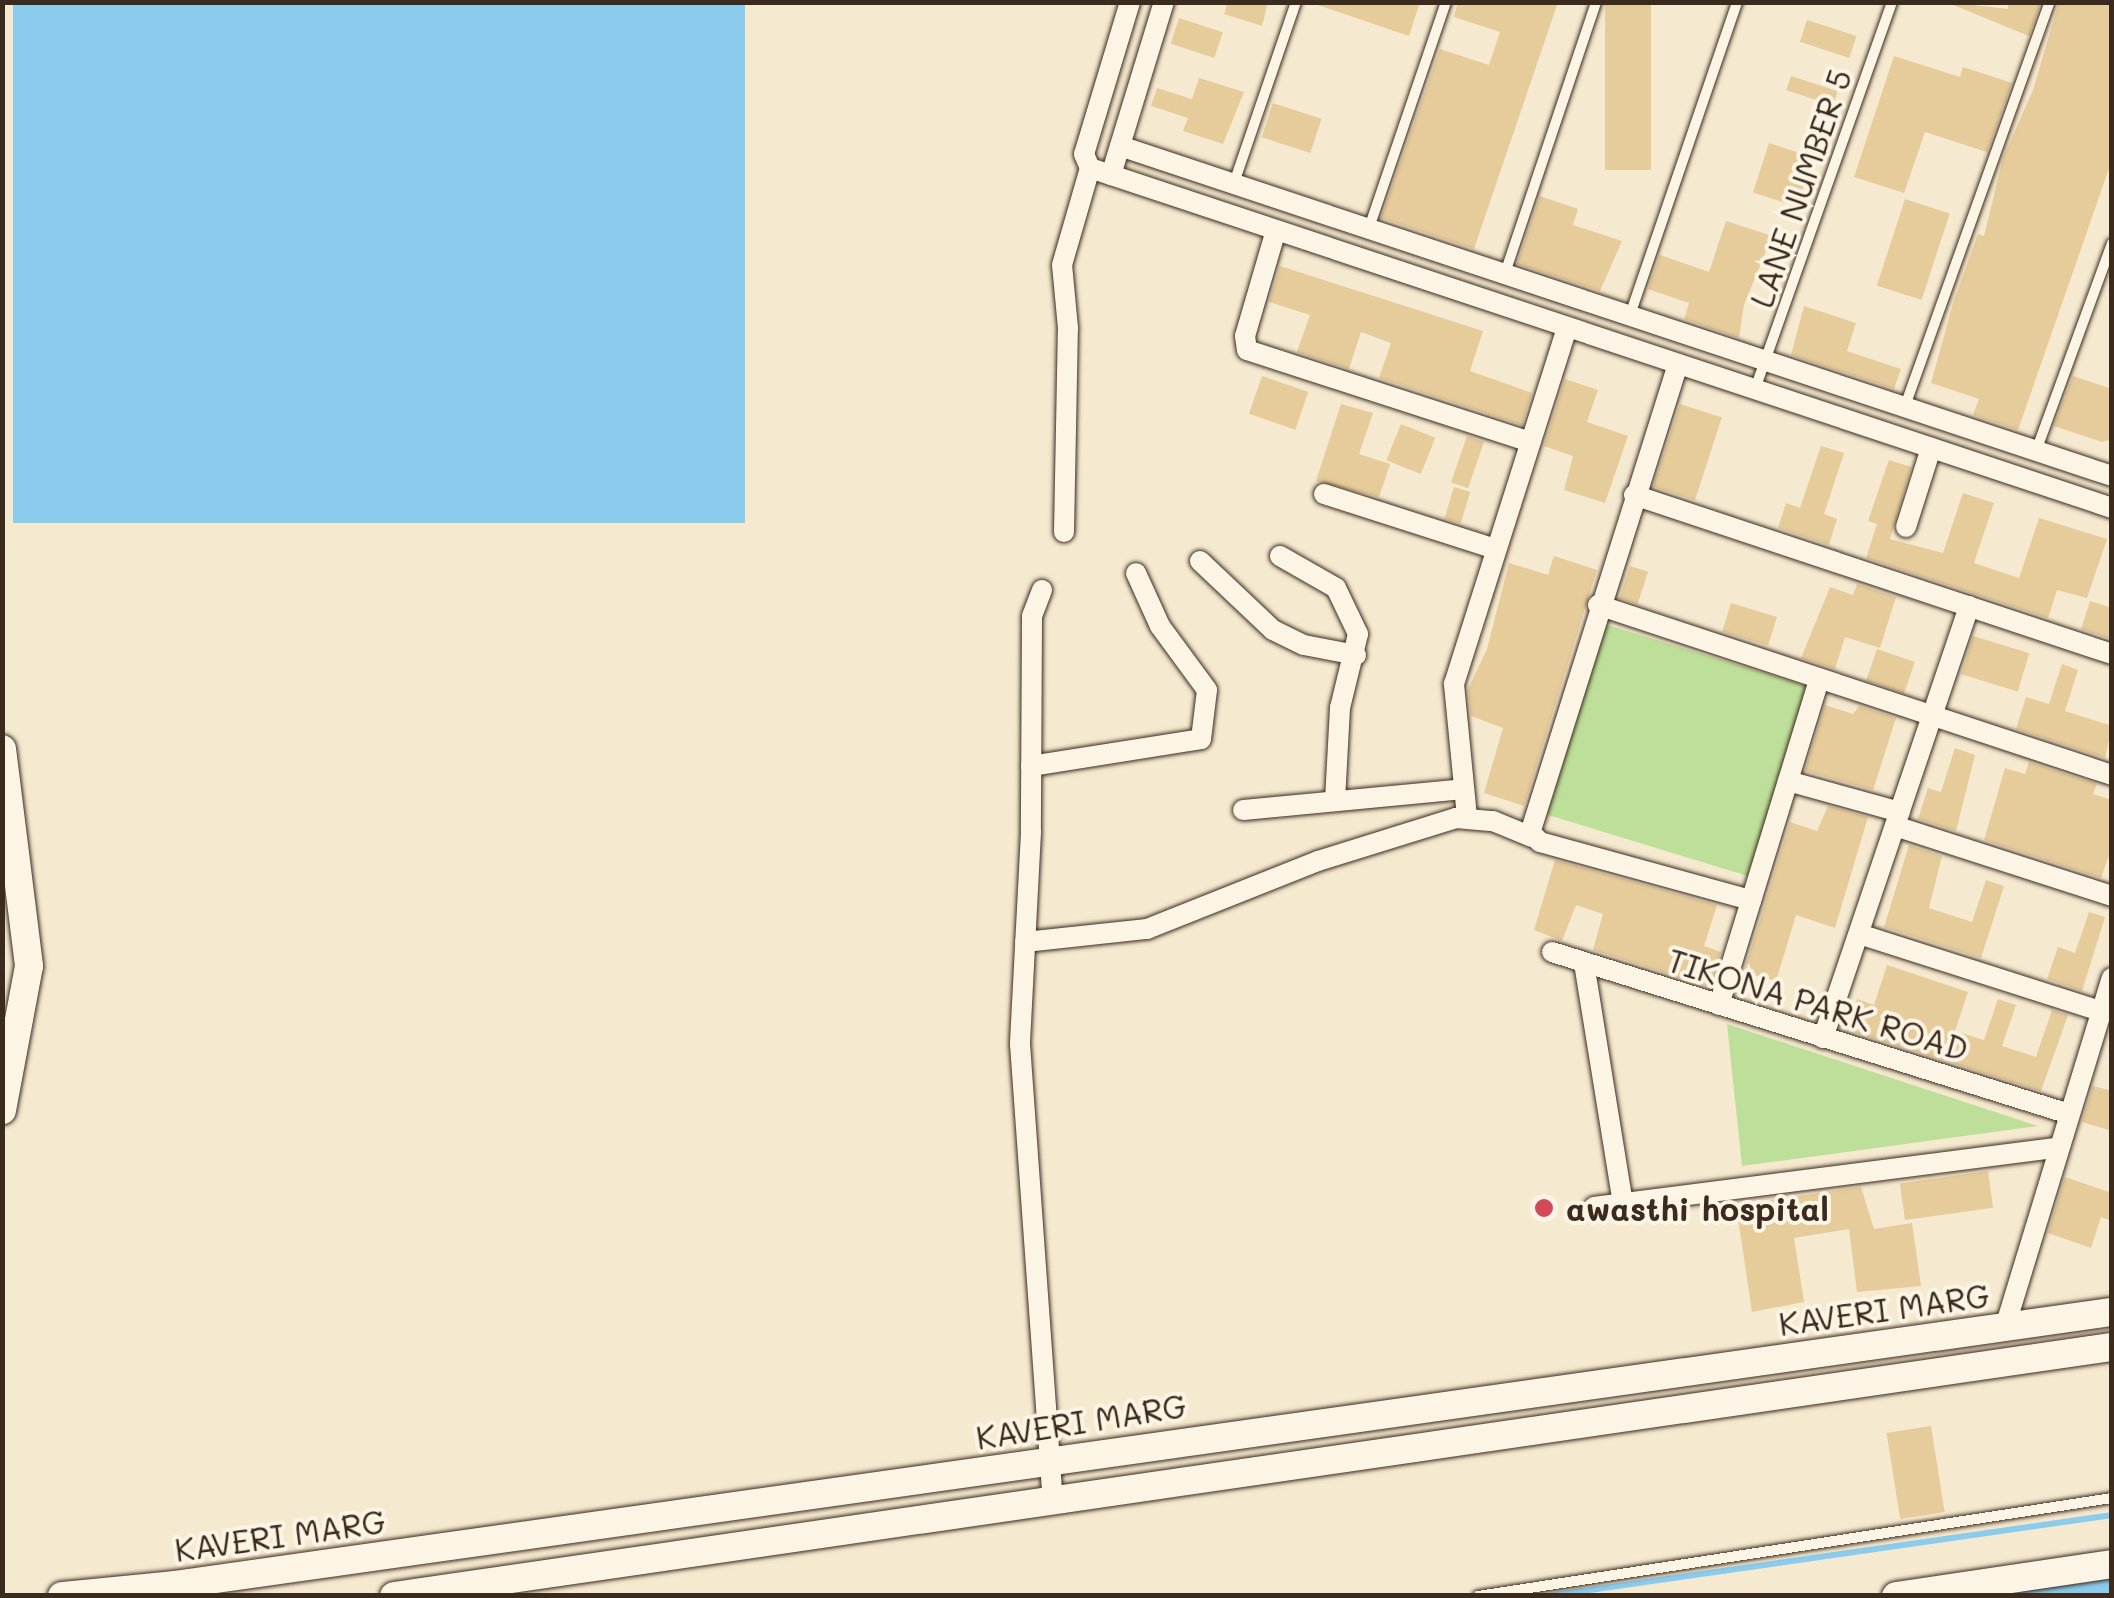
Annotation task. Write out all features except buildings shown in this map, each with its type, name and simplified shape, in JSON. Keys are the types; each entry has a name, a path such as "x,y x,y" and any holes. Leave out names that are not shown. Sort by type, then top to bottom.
{"street":[{"path":"1064,532 1068,328 1062,265 1095,166 1130,2"},
{"path":"1095,166 1120,146 1164,2"},
{"path":"1120,146 2112,476"},
{"path":"1095,166 2112,508"},
{"path":"1276,230 1244,336 1247,350 1530,442"},
{"path":"1467,817 1454,684 1567,327"},
{"path":"1532,837 1532,820 1598,605 1678,364"},
{"path":"1906,527 1931,448"},
{"path":"1324,494 1495,549"},
{"path":"1634,495 2112,654"},
{"path":"1280,556 1336,588 1358,634 1356,655 1340,708 1335,800"},
{"path":"1200,561 1273,630 1304,645 1356,655"},
{"path":"1031,766 1201,738 1207,690 1160,626 1136,573"},
{"path":"1042,590 1032,616 1031,766 1020,1044 1053,1502"},
{"path":"1598,605 2112,776"},
{"path":"1824,1038 1969,606"},
{"path":"1719,1005 1819,679"},
{"path":"2,749 29,966 2,1110"},
{"path":"1788,781 2112,896"},
{"path":"1243,810 1464,790"},
{"path":"1025,942 1147,929 1318,861 1467,817 1751,900"},
{"path":"1858,934 2100,1010"},
{"name":"TIKONA PARK ROAD","path":"1552,952 2066,1114"},
{"path":"1584,963 1623,1204"},
{"path":"2005,1327 2066,1114 2112,978"},
{"path":"1594,1207 2057,1148"},
{"name":"KAVERI MARG","path":"62,1596 213,1580 1435,1402 2112,1312"},
{"path":"394,1596 2112,1346"},
{"path":"1435,1402 1444,1444"},
{"path":"1896,1596 2112,1564"}],"lane":[{"path":"1234,184 1296,2"},
{"path":"1368,229 1446,2"},
{"path":"1504,274 1596,2"},
{"path":"1629,316 1738,2"},
{"name":"LANE NUMBER 5","path":"1755,390 1892,2"},
{"path":"1905,407 2050,2"},
{"path":"2036,450 2112,243"},
{"path":"1478,1596 2112,1498"}],"green space":[{"path":"1604,624 1808,686 1750,877 1546,814"},
{"path":"1727,1024 2038,1126 1742,1166"}],"water":[{"path":"13,3 745,3 745,523 13,523"},
{"path":"2111,1578 2111,1595 1988,1595"}],"waterway":[{"path":"1548,1596 2112,1515"}],"place":[{"name":"awasthi hospital","path":"1544,1208"}]}
